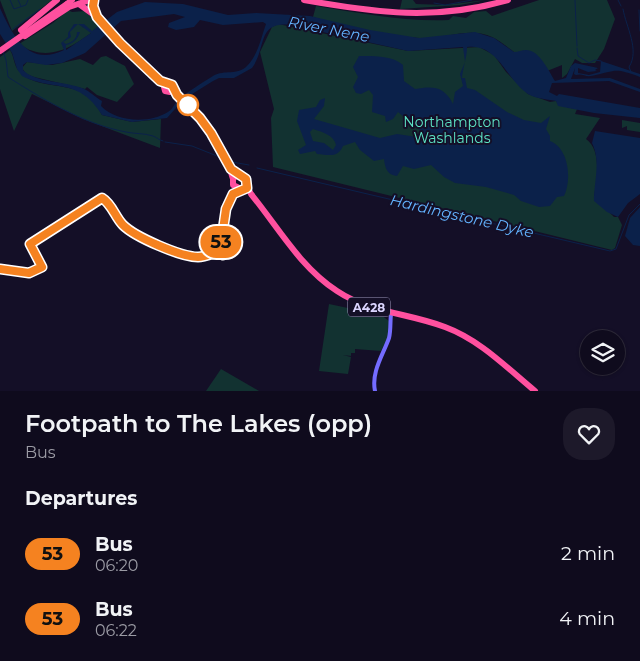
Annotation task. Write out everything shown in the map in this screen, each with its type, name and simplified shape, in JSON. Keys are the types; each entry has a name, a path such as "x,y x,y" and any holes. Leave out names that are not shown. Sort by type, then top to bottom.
{"highway":[{"path":"0,52 57,0"},
{"path":"20,34 71,2 90,0"},
{"path":"94,0 93,6 99,19 166,86 186,102 211,133 236,177 234,187 245,188 245,178 236,177"},
{"path":"304,0 368,12 461,11 508,0"},
{"path":"320,0 368,8 419,12"},
{"path":"429,12 495,0"},
{"path":"20,34 48,23 68,8 71,2"},
{"path":"0,46 71,2"},
{"path":"71,2 99,19"},
{"name":"A428","path":"245,188 297,254 323,281 351,299 389,316 399,316 443,326 460,334 485,348 535,391"}],"street":[{"path":"375,391 374,380 389,338 389,316"}],"green space":[{"path":"0,0 52,0 12,31"},
{"path":"402,0 413,0 416,4 445,5 486,0 460,5 400,9"},
{"path":"539,0 607,0 615,19 604,49 595,63 582,63 575,59 567,74 562,78 562,65 547,71 540,60 531,53 514,52 492,37 483,34 465,33 419,38 366,30 313,17 316,6 399,18 449,20 453,16 466,18 474,12 486,11 492,16"},
{"path":"68,10 72,12 85,11 100,26 72,46 51,53 30,50 19,44 53,23"},
{"name":"Northampton Washlands","path":"278,24 408,51 479,47 494,55 506,72 528,94 550,102 556,101 559,105 577,109 575,114 600,118 586,139 591,144 596,158 597,174 594,197 614,217 618,217 622,225 615,248 612,250 273,167 271,118 274,109 260,52 272,27"},
{"path":"10,50 17,69 26,77 34,81 80,91 92,100 102,115 132,122 161,119 160,148 83,119 32,94 14,131 0,89 0,57"},
{"path":"106,56 125,66 134,84 117,102 97,95 87,87 85,89 34,77 26,74 22,68 27,62 52,65 80,59 93,65 101,57"},
{"path":"622,120 640,123 640,132 627,130 627,126 622,128"},
{"path":"329,304 381,315 389,321 388,337 381,351 355,349 355,353 351,353 351,356 343,355 351,357 348,374 319,371"},
{"path":"221,369 259,391 206,391"}],"water":[{"name":"River Nene","path":"145,2 183,4 228,15 256,13 310,16 370,30 419,38 475,32 494,38 514,52 526,50 536,54 544,62 555,81 566,78 571,66 575,63 598,68 595,70 597,71 588,72 578,68 578,73 589,75 600,72 601,61 640,74 640,77 615,71 591,76 576,75 574,74 575,68 571,79 610,78 640,89 640,92 609,81 552,83 549,92 557,96 559,94 640,108 640,118 594,113 558,106 556,101 531,96 517,84 493,55 477,47 467,47 465,62 463,47 408,51 291,25 280,25 272,27 267,32 257,60 252,68 234,78 219,78 213,81 184,99 167,118 132,122 102,115 93,103 75,90 45,84 22,76 17,69 12,53 0,34 0,8 10,28 23,46 40,55 51,54 64,50 61,43 68,37 68,33 74,24 78,24 84,24 92,31 117,12","holes":["174,14 185,17 169,23 168,27 176,30 194,27 200,20 223,25 263,22 266,24 257,52 247,66 239,71 213,76 178,100 168,112 142,120 124,118 107,111 101,106 102,101 85,89 34,77 23,70 23,65 27,62 46,65 62,63 85,53 121,21","78,24 91,33 66,50 66,45 75,41 80,32 77,32 76,37 72,41 66,44 63,42 71,37 70,32"]},
{"path":"359,56 393,59 403,65 404,81 415,89 433,88 442,91 450,98 453,104 455,92 463,86 460,74 465,62 462,78 465,78 467,88 475,90 507,112 524,120 541,123 550,116 546,129 550,136 550,141 561,150 567,165 568,182 564,196 557,197 550,206 539,207 521,201 514,195 486,187 455,183 444,177 431,165 414,169 403,166 397,176 387,170 384,159 374,161 360,150 355,142 343,146 339,152 333,155 317,154 315,151 300,154 298,150 306,145 297,121 299,110 316,107 320,100 325,98 324,106 314,119 380,138 397,134 417,137 421,131 398,112 393,119 386,122 385,116 372,112 373,95 369,90 361,94 356,93 353,87 358,77 353,67","holes":["313,129 330,136 336,145 333,150 324,143 313,141 310,132"]},
{"path":"595,131 640,138 640,194 628,203 618,217 607,212 594,201 597,164 592,143"},
{"path":"640,207 640,246 633,245 625,236 630,218"}],"waterway":[{"path":"10,0 14,9 26,5 28,0"},
{"path":"18,0 21,6"},
{"path":"434,3 445,5 472,0"},
{"path":"575,0 577,46"},
{"path":"618,0 621,6"},
{"path":"13,29 40,9"},
{"path":"623,9 633,46 632,60 629,67 631,72"},
{"path":"639,10 640,31"},
{"path":"577,48 578,56 589,63 595,60 601,61"},
{"name":"Hardingstone Dyke","path":"3,51 8,77 50,102 95,123 126,132 154,136 163,141"},
{"name":"Hardingstone Dyke","path":"165,142 192,146 222,158"},
{"name":"Hardingstone Dyke","path":"232,162 249,165"},
{"name":"Hardingstone Dyke","path":"257,168 610,251 616,249 629,215 640,204"}],"bus line":[{"name":"53","path":"0,269 29,273 42,267 30,244 102,198 107,202 121,223 136,235 191,256 201,257 217,252 223,255 226,254 227,249 221,243 226,209 233,194 247,188 246,179 231,169 211,133 186,102 177,95 172,85 160,81 141,64 97,17 93,6 94,0"}]}
